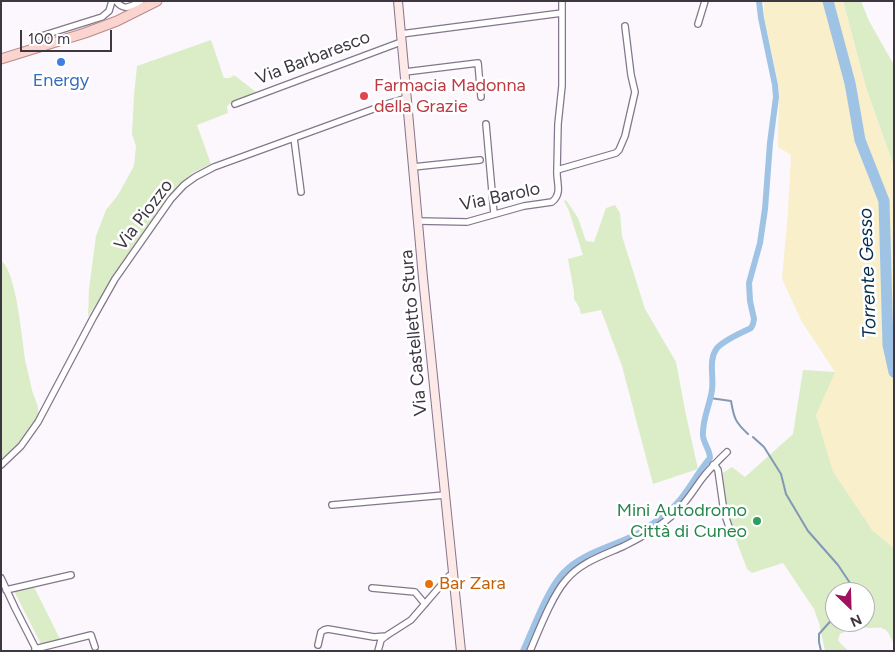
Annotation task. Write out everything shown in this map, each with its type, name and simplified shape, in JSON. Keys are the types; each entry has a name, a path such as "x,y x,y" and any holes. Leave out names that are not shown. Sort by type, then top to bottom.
{"main road":[{"path":"1,59 85,33 117,21 157,1"}],"street":[{"path":"32,49 35,38 102,17 109,11 112,1"},
{"path":"116,1 120,7 125,8 141,1"},
{"name":"Via Castelletto Stura","path":"398,1 460,651"},
{"name":"Via Barolo","path":"418,221 467,222 524,206 552,202 558,195 558,124 562,86 562,1"},
{"path":"698,24 705,1"},
{"name":"Via Barbaresco","path":"235,104 401,38 562,13"},
{"name":"Via Barolo","path":"557,170 613,154 619,150 628,126 635,92 625,26"},
{"path":"404,72 478,63 481,97"},
{"name":"Via Piozzo","path":"1,465 21,446 38,422 92,318 115,279 171,199 184,185 214,167 390,102 407,98"},
{"path":"486,124 494,214"},
{"path":"294,138 301,192"},
{"path":"413,167 480,160"},
{"path":"530,651 550,606 566,580 587,562 643,536 676,512 713,465 727,452"},
{"path":"713,465 718,470 724,512 731,533"},
{"path":"332,504 445,495"},
{"path":"6,590 71,575"},
{"path":"378,651 381,640 411,620 450,576 453,575"},
{"path":"1,578 36,650 91,634 95,647"},
{"path":"372,588 415,592 425,604"},
{"path":"318,645 321,632 328,629 374,637 386,636"}],"green space":[{"path":"843,1 861,1 869,21 894,65 894,167 866,88"},
{"path":"211,40 224,78 230,78 234,75 256,92 229,104 227,107 228,113 197,125 211,164 192,173 159,209 88,316 89,289 96,236 106,210 118,195 134,166 136,146 132,134 137,66"},
{"path":"566,200 578,218 586,241 594,242 606,208 615,205 620,213 622,236 645,309 676,362 698,469 653,484 622,366 601,310 581,314 574,299 568,259 583,255 564,201"},
{"path":"1,261 7,267 15,292 26,364 38,406 38,416 28,433 1,459"},
{"path":"803,370 836,372 816,416 872,530 894,548 894,645 887,631 875,628 875,582 825,582 825,632 844,632 840,634 838,640 849,651 825,651 814,609 783,563 752,573 747,569 725,510 721,474 732,467 745,477 793,434"},
{"path":"34,587 60,639 41,644 14,591"}],"sand":[{"path":"764,1 843,1 866,88 894,167 894,548 872,530 833,472 816,415 835,372 802,322 782,279 791,155 778,147 779,88 764,17"}],"waterway":[{"path":"523,651 551,590 563,573 579,560 637,534 665,515 687,491 710,458 703,430 712,390 714,353 720,345 751,328 754,319 749,283 760,243 765,209 776,97 759,1"},
{"name":"Torrente Gesso","path":"828,1 850,83 860,140 884,201 888,345 894,372"},
{"path":"710,398 731,401 736,419 748,434"},
{"path":"753,437 764,447 781,474 786,494 808,531 838,565 849,582"},
{"path":"821,651 819,634 825,627"}],"place":[{"name":"Energy","path":"61,62"},
{"name":"Farmacia Madonna della Grazie","path":"364,96"},
{"name":"Mini Autodromo Città di Cuneo","path":"757,521"},
{"name":"Bar Zara","path":"429,584"}]}
